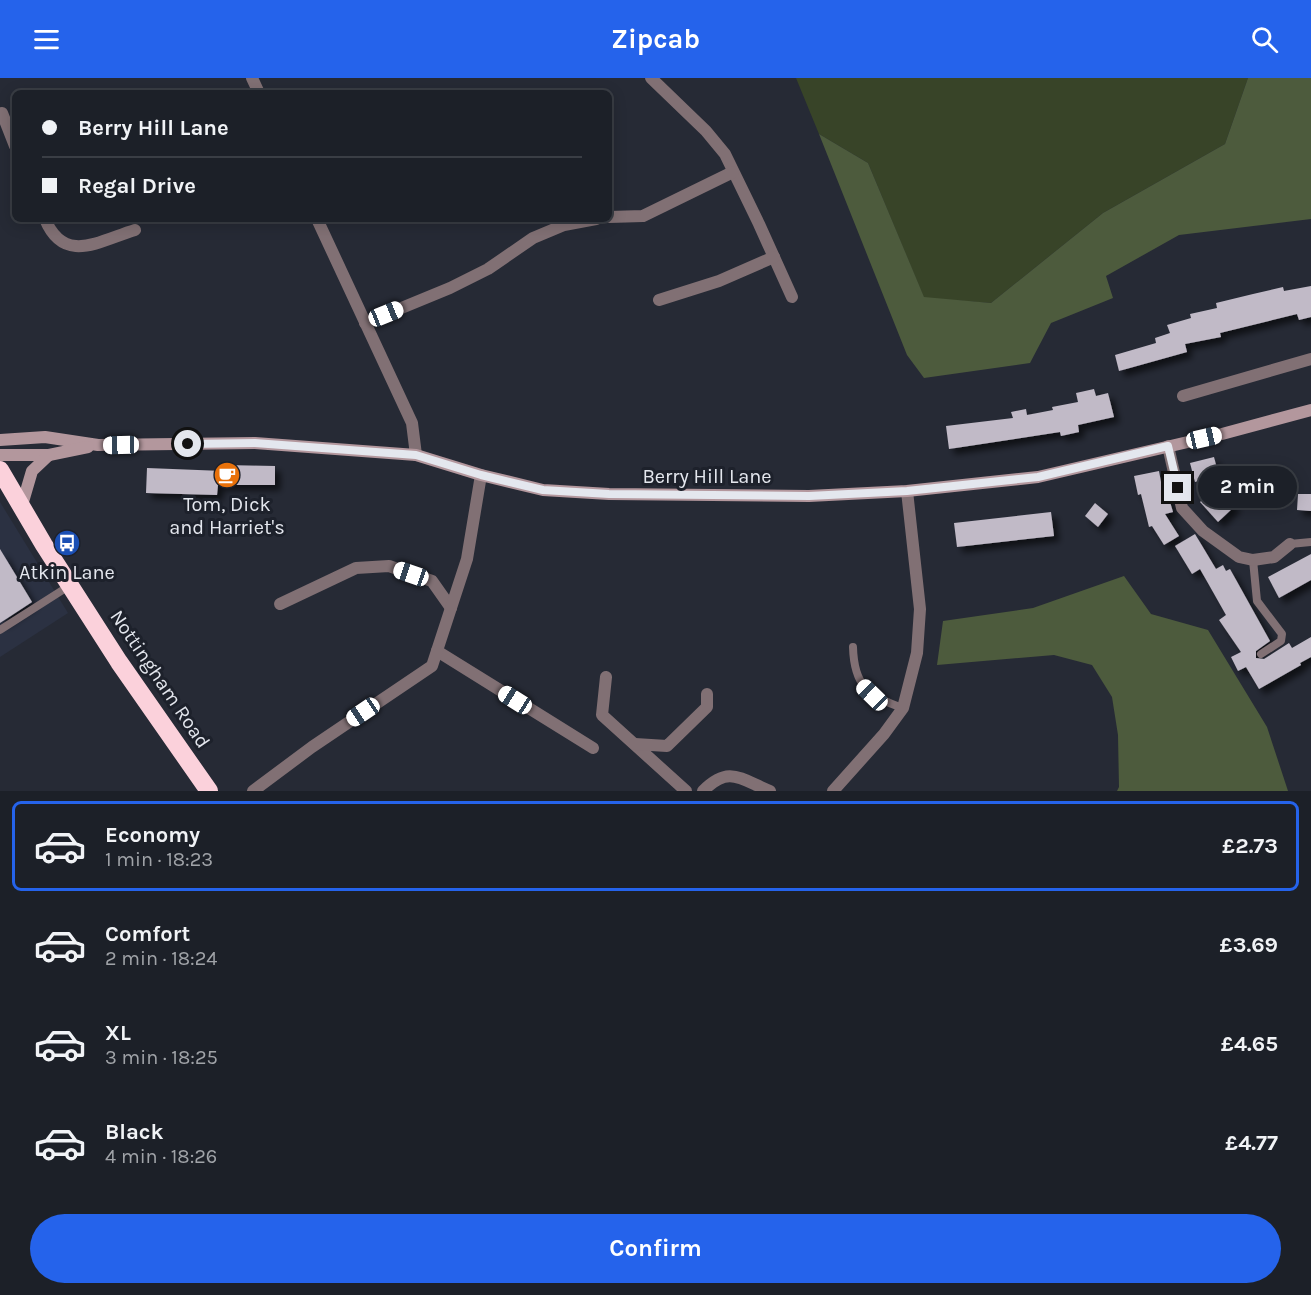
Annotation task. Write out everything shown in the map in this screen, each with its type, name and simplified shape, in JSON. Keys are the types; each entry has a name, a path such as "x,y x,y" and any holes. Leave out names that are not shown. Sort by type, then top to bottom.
{"highway":[{"name":"Nottingham Road","path":"0,470 119,662 209,791"}],"street":[{"path":"651,78 706,131 724,154 792,297"},
{"path":"1,112 12,139"},
{"path":"612,217 642,216 733,172"},
{"path":"46,222 51,234 64,244 78,248 135,230"},
{"path":"318,222 412,423 416,455"},
{"path":"365,323 488,269 533,238 564,225 580,222"},
{"path":"659,300 718,281 774,257"},
{"path":"1183,396 1311,359"},
{"name":"Berry Hill Lane","path":"0,440 45,437 98,445 255,443 416,455 481,475 543,490 609,494 809,496 907,491 1038,477 1311,410"},
{"name":"Berry Hill Lane","path":"0,455 49,455 98,445"},
{"path":"1168,446 1182,508 1203,531 1226,550 1239,557 1253,560 1274,557 1290,544"},
{"path":"22,505 32,471 49,455"},
{"path":"253,791 312,747 432,666 467,559 481,475"},
{"path":"833,791 884,734 903,708 917,653 920,609 907,491"},
{"path":"280,604 356,568 389,566 432,581 451,608"},
{"path":"437,651 593,748"},
{"path":"606,677 602,715 686,791"},
{"path":"635,744 667,746 707,708 707,694"},
{"path":"703,791 715,779 730,775 770,791"}],"lane":[{"path":"1290,544 1311,542"},
{"path":"1253,560 1257,602 1282,634 1281,641 1261,654"},
{"path":"0,630 70,585"},
{"path":"853,647 854,666 863,686 872,695 903,708"}],"shaded area":[{"path":"0,502 68,613 0,657"}],"green space":[{"path":"796,78 1248,78 1225,144 1103,213 991,303 924,298 868,163 819,134"},
{"path":"1248,78 1311,78 1311,219 1179,235 1106,276 1113,298 1051,323 1030,363 924,378 907,355 819,134 868,163 924,297 991,303 1103,213 1225,144"},
{"path":"1124,576 1151,614 1208,630 1267,727 1288,791 1117,791 1119,787 1118,735 1112,697 1092,665 1054,655 937,665 943,621 1033,608"}],"building":[{"path":"1311,286 1311,317 1299,320 1297,314 1220,333 1221,337 1185,344 1187,352 1119,371 1115,355 1156,343 1155,338 1170,333 1167,325 1191,318 1190,314 1217,308 1216,303 1283,287 1284,291"},
{"path":"1094,389 1096,396 1108,393 1114,417 1078,425 1079,432 1061,436 1060,432 949,449 946,426 1013,418 1011,412 1026,409 1027,415 1053,410 1052,407 1078,402 1076,393"},
{"path":"1214,457 1219,476 1195,482 1190,463"},
{"path":"223,465 275,466 275,485 218,485 217,495 146,493 147,468 223,471"},
{"path":"1159,471 1163,493 1167,492 1173,512 1165,514 1179,536 1164,545 1152,526 1149,527 1134,476"},
{"path":"1217,487 1235,506 1218,522 1200,502"},
{"path":"1298,494 1311,494 1311,511 1297,510"},
{"path":"1095,503 1108,514 1098,527 1085,516"},
{"path":"1051,512 1054,536 957,547 954,523"},
{"path":"1195,534 1216,569 1223,565 1226,571 1230,569 1270,641 1256,651 1256,658 1264,659 1289,643 1292,648 1311,637 1311,657 1259,689 1246,667 1238,671 1231,657 1241,652 1219,620 1226,615 1200,569 1192,574 1175,546"},
{"path":"0,549 32,602 0,623"},
{"path":"1311,554 1311,580 1279,598 1268,577"}],"place":[{"name":"Tom, Dick and Harriet's","path":"227,475"},
{"name":"Atkin Lane","path":"67,543"}],"route":[{"path":"188,444 255,443 416,455 481,475 543,490 609,494 809,496 907,491 1038,477 1168,446 1178,488"}]}
